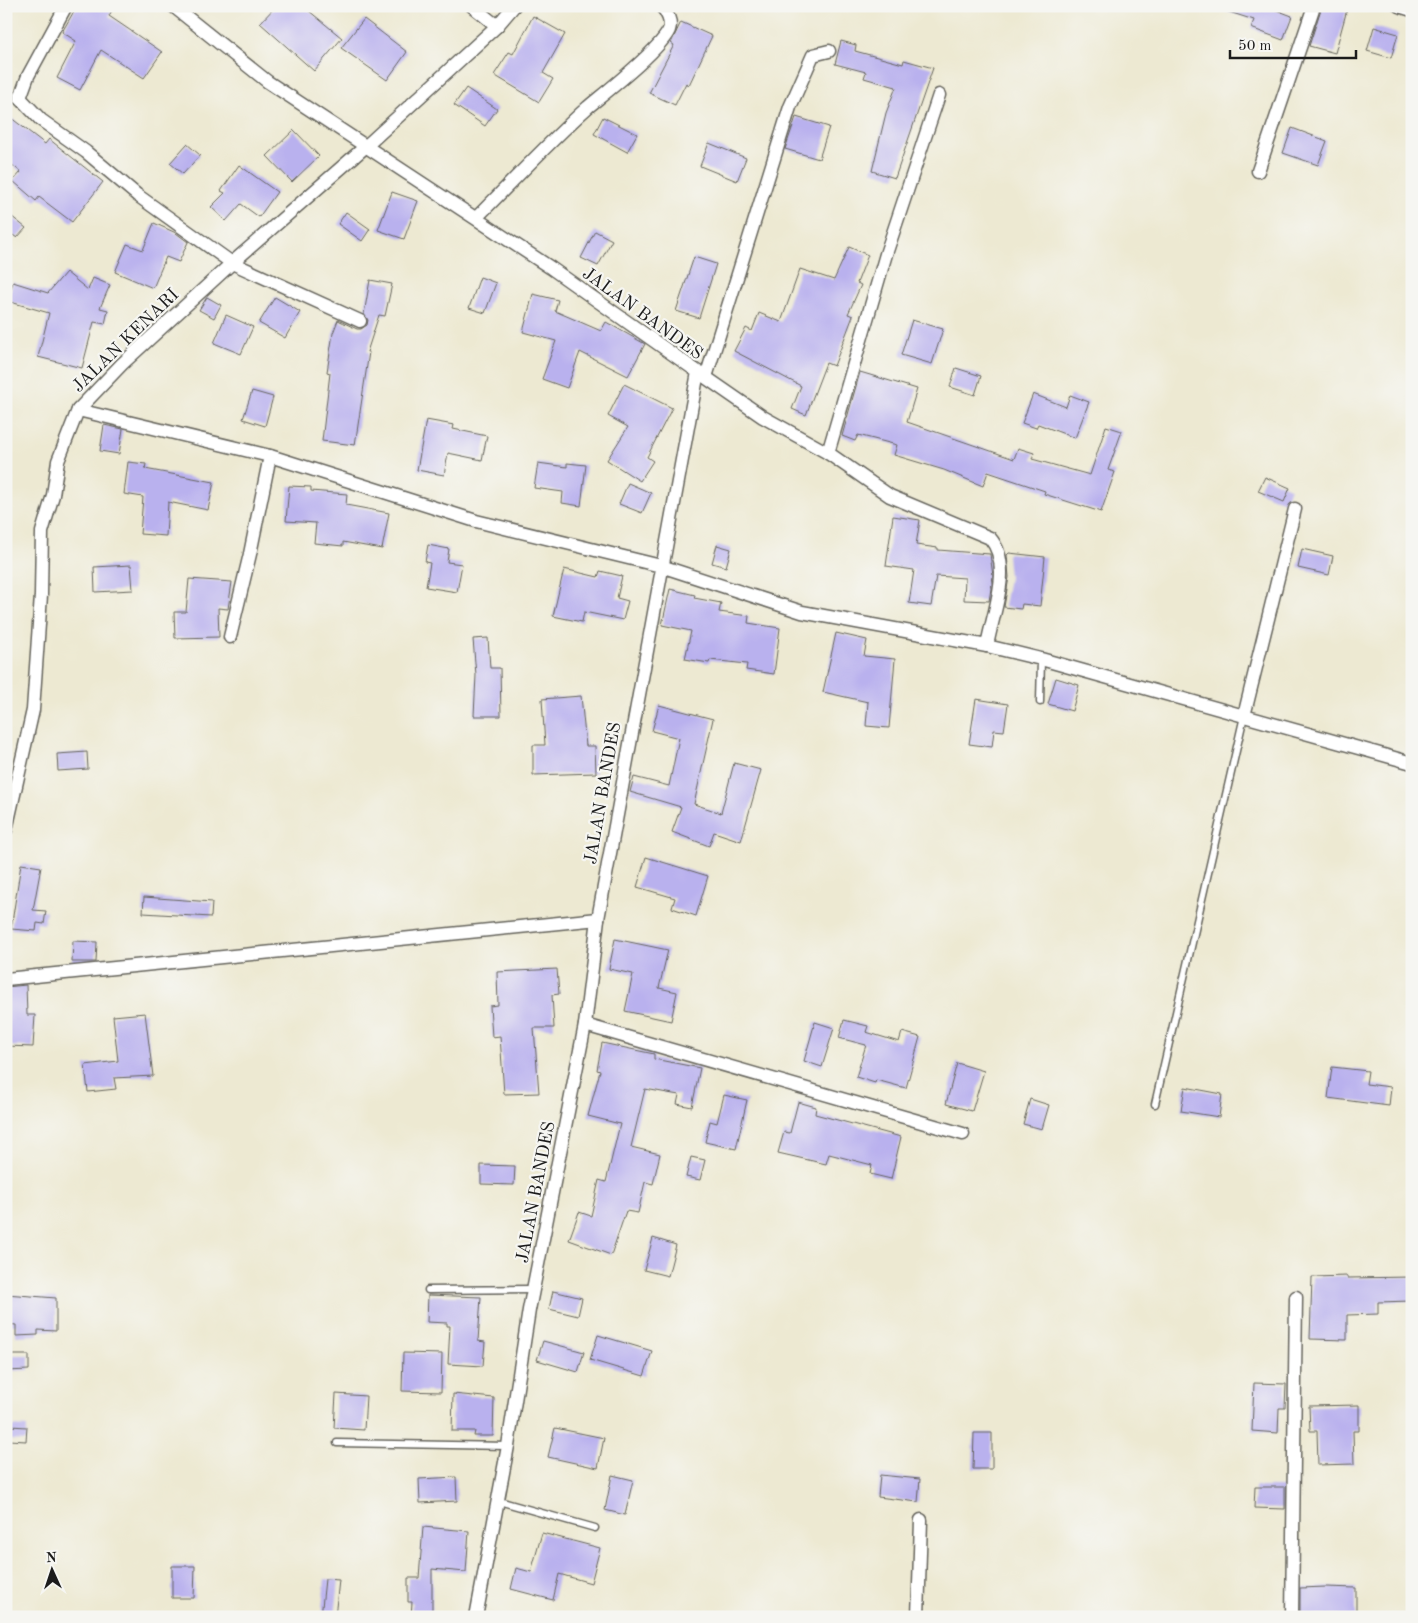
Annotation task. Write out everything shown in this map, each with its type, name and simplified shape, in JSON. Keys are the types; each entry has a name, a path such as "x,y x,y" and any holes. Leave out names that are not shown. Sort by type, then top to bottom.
{"street":[{"path":"66,6 28,76 20,98 40,120 86,152 137,195 232,263 360,321"},
{"name":"JALAN BANDES","path":"173,6 268,82 476,218 702,374 661,566 598,919 585,1025 533,1289 499,1501 476,1617"},
{"path":"472,6 497,26"},
{"name":"JALAN KENARI","path":"6,830 33,710 41,595 42,532 53,495 58,461 78,410 122,364 232,263 365,147 497,26 514,6"},
{"path":"476,218 587,108 631,71 664,37 670,23 666,12 661,6"},
{"path":"1258,171 1314,6"},
{"path":"1399,6 1412,10"},
{"path":"829,51 813,55 790,107 702,374 763,417 828,453 890,496 985,535 994,543 1000,562 1001,581 987,646"},
{"path":"828,453 886,254 939,95"},
{"path":"78,410 270,456 476,521 661,566 802,612 987,646 1041,659 1412,763"},
{"path":"230,637 250,554 270,456"},
{"path":"1244,716 1295,509"},
{"path":"6,979 598,919"},
{"path":"585,1025 963,1134"},
{"path":"1292,1617 1296,1298"},
{"path":"918,1617 921,1520"}],"lane":[{"path":"1040,702 1041,659"},
{"path":"1155,1104 1244,716"},
{"path":"428,1290 533,1289"},
{"path":"337,1443 508,1446"},
{"path":"499,1501 595,1528"}],"building":[{"path":"77,6 114,6 109,16 162,52 144,78 101,50 80,90 57,78 76,41 62,32"},
{"path":"276,6 303,6 342,38 314,71 260,23"},
{"path":"1220,6 1266,6 1292,16 1283,40 1251,28 1254,20 1220,9"},
{"path":"1322,6 1348,6 1335,53 1309,46"},
{"path":"533,16 565,34 543,73 553,79 539,102 494,75 509,52 513,54"},
{"path":"364,19 407,52 387,80 341,48"},
{"path":"681,22 712,36 689,85 686,83 675,105 649,93 674,45 671,43"},
{"path":"1374,27 1398,34 1391,58 1367,51"},
{"path":"841,41 856,45 855,51 903,64 904,60 933,68 895,178 872,171 886,113 896,87 864,78 866,72 835,64"},
{"path":"466,88 497,109 485,126 454,105"},
{"path":"6,114 45,144 49,139 103,182 72,222 39,197 36,201 13,181 21,172 6,160"},
{"path":"603,117 637,134 627,152 594,134"},
{"path":"796,117 829,127 819,159 785,149"},
{"path":"1292,128 1327,141 1318,165 1283,153"},
{"path":"294,130 319,156 292,182 267,156"},
{"path":"709,143 746,158 737,181 700,166"},
{"path":"187,144 200,155 183,174 170,163"},
{"path":"239,165 277,192 259,217 241,204 226,221 211,207 225,193 221,191"},
{"path":"392,192 418,201 404,239 378,230"},
{"path":"6,212 26,228 17,238 6,230"},
{"path":"346,212 370,229 362,241 338,224"},
{"path":"154,223 176,233 188,242 179,262 166,257 153,288 115,272 127,244 143,250"},
{"path":"595,231 612,240 598,266 581,258"},
{"path":"849,247 868,255 857,283 861,285 848,314 853,316 834,366 826,363 806,415 792,409 801,386 734,351 746,328 752,331 759,313 781,322 800,269 834,280"},
{"path":"694,257 716,264 699,318 676,311"},
{"path":"66,272 88,290 93,278 110,285 100,308 108,310 105,324 94,322 82,368 38,357 49,313 7,301 13,282 48,293"},
{"path":"480,277 496,283 485,313 469,308"},
{"path":"370,280 392,284 385,316 379,315 367,352 369,352 355,445 322,441 330,373 327,372 333,333 338,320 357,329 367,325 368,320 364,314"},
{"path":"533,294 558,300 555,311 601,331 606,322 645,344 628,376 580,352 567,388 542,379 556,341 523,332"},
{"path":"207,297 221,305 214,318 199,310"},
{"path":"275,297 300,312 285,338 259,323"},
{"path":"226,315 253,327 241,354 214,343"},
{"path":"912,320 943,329 932,364 901,355"},
{"path":"956,368 981,376 975,395 950,387"},
{"path":"860,372 917,389 907,422 1014,459 1018,448 1034,453 1032,459 1090,475 1106,426 1122,431 1108,470 1115,472 1101,512 1044,494 1045,491 988,472 983,486 944,470 894,455 897,445 858,435 855,441 842,436"},
{"path":"624,384 672,408 647,457 653,461 640,481 607,460 628,427 608,416"},
{"path":"252,391 273,397 265,426 243,419"},
{"path":"1033,394 1066,407 1070,395 1089,402 1075,438 1038,424 1036,428 1022,423"},
{"path":"426,420 454,425 453,429 487,436 482,460 448,453 444,475 417,470"},
{"path":"104,425 123,429 119,454 100,451"},
{"path":"128,462 146,464 145,469 214,482 208,510 168,502 166,536 140,534 143,497 124,494"},
{"path":"538,463 567,467 567,463 586,465 581,506 562,503 563,492 534,488"},
{"path":"1265,477 1290,488 1284,502 1258,491"},
{"path":"628,483 651,493 642,513 619,504"},
{"path":"289,486 311,487 311,491 347,494 346,505 389,513 382,549 343,542 343,546 314,543 316,523 286,521"},
{"path":"893,516 920,520 916,545 938,548 938,550 990,554 993,576 989,601 964,600 965,578 936,576 931,606 909,603 914,570 886,566"},
{"path":"428,545 449,549 447,562 462,564 457,592 426,587 430,563 425,562"},
{"path":"717,545 731,549 726,567 712,563"},
{"path":"1302,549 1333,556 1329,575 1298,568"},
{"path":"1009,553 1045,557 1040,606 1022,604 1021,609 1004,607 1009,577 1007,555"},
{"path":"131,565 133,590 95,592 94,567"},
{"path":"564,569 598,577 600,571 622,576 617,598 628,601 623,620 584,612 582,622 553,616"},
{"path":"189,579 232,582 228,609 218,608 219,637 175,638 174,612 186,612"},
{"path":"670,589 695,595 694,598 721,603 719,612 749,616 748,623 780,628 774,674 746,670 747,664 710,660 709,663 685,659 691,631 662,625"},
{"path":"836,633 867,640 864,656 895,659 889,728 866,726 868,702 823,692"},
{"path":"488,638 490,668 500,668 501,716 474,716 476,675 473,639"},
{"path":"1056,678 1079,685 1072,711 1048,704"},
{"path":"581,696 586,746 595,746 596,773 533,775 533,745 545,745 542,699"},
{"path":"976,699 1008,704 1004,731 994,730 992,747 969,744"},
{"path":"659,705 713,719 694,804 721,813 734,763 761,770 741,841 714,832 709,846 672,832 681,807 630,792 634,777 669,786 679,738 652,731"},
{"path":"87,752 88,769 58,771 57,754"},
{"path":"646,857 708,876 696,916 672,908 675,898 637,887"},
{"path":"21,864 41,867 33,910 46,911 44,924 37,923 36,931 11,929"},
{"path":"144,897 212,902 211,917 143,913"},
{"path":"615,939 668,950 659,988 677,992 671,1021 625,1011 633,974 609,969"},
{"path":"73,941 97,942 96,962 72,962"},
{"path":"557,969 559,994 552,995 554,1028 534,1028 539,1093 504,1094 500,1036 492,1037 490,1006 498,1005 497,972"},
{"path":"26,985 27,1015 35,1015 33,1047 6,1046 6,987"},
{"path":"145,1013 153,1076 114,1078 116,1089 88,1092 85,1065 118,1061 113,1016"},
{"path":"844,1020 868,1026 866,1032 899,1042 902,1032 920,1037 906,1088 876,1080 875,1083 856,1077 866,1045 839,1038"},
{"path":"815,1022 834,1028 822,1067 804,1061"},
{"path":"602,1043 654,1054 654,1059 700,1068 692,1107 677,1104 679,1095 645,1089 631,1147 660,1154 653,1184 645,1182 638,1213 626,1211 611,1255 569,1240 579,1212 591,1216 599,1180 606,1182 620,1124 588,1116 600,1071 597,1070"},
{"path":"957,1063 984,1071 972,1111 946,1104"},
{"path":"1332,1067 1368,1071 1366,1084 1391,1087 1389,1106 1328,1098"},
{"path":"1185,1087 1222,1094 1219,1117 1181,1111"},
{"path":"724,1095 747,1100 736,1149 705,1142 710,1121 717,1123"},
{"path":"1030,1099 1049,1105 1042,1129 1023,1124"},
{"path":"798,1102 816,1107 815,1114 901,1137 891,1179 870,1174 872,1165 829,1154 826,1164 778,1153 784,1132 790,1133"},
{"path":"691,1157 705,1160 700,1180 686,1177"},
{"path":"481,1165 515,1166 514,1185 481,1184"},
{"path":"653,1238 676,1245 668,1276 644,1270"},
{"path":"1347,1276 1347,1278 1411,1277 1411,1301 1378,1302 1378,1314 1347,1315 1347,1340 1310,1339 1312,1277"},
{"path":"553,1291 582,1298 578,1316 549,1309"},
{"path":"6,1294 56,1298 56,1331 38,1330 38,1335 16,1336 16,1325 6,1324"},
{"path":"428,1295 481,1297 478,1341 485,1342 483,1366 448,1364 450,1326 447,1326 447,1323 427,1322"},
{"path":"598,1335 652,1351 644,1376 590,1360"},
{"path":"543,1341 584,1352 578,1372 537,1360"},
{"path":"403,1353 442,1354 441,1392 402,1391"},
{"path":"6,1355 29,1355 29,1370 6,1371"},
{"path":"1254,1383 1286,1384 1285,1408 1279,1408 1278,1433 1252,1431"},
{"path":"336,1394 366,1396 364,1430 334,1428"},
{"path":"453,1394 494,1398 493,1436 474,1436 475,1431 452,1431"},
{"path":"1359,1405 1359,1431 1353,1431 1354,1464 1318,1465 1317,1431 1310,1431 1309,1406"},
{"path":"10,1426 27,1427 26,1441 9,1440"},
{"path":"555,1428 604,1438 598,1468 548,1457"},
{"path":"974,1433 992,1433 992,1469 973,1469"},
{"path":"612,1475 633,1480 625,1515 605,1510"},
{"path":"880,1475 920,1479 918,1502 878,1497"},
{"path":"456,1477 457,1501 420,1503 419,1479"},
{"path":"1255,1487 1285,1487 1285,1509 1254,1508"},
{"path":"423,1527 469,1531 466,1572 432,1569 432,1617 411,1617 412,1602 408,1602 408,1578 419,1578"},
{"path":"542,1533 600,1548 591,1583 559,1574 553,1600 511,1589 516,1568 531,1572"},
{"path":"172,1566 195,1566 194,1598 172,1598"},
{"path":"325,1579 339,1580 335,1617 321,1617"},
{"path":"1300,1588 1356,1588 1356,1616 1300,1616"}]}
